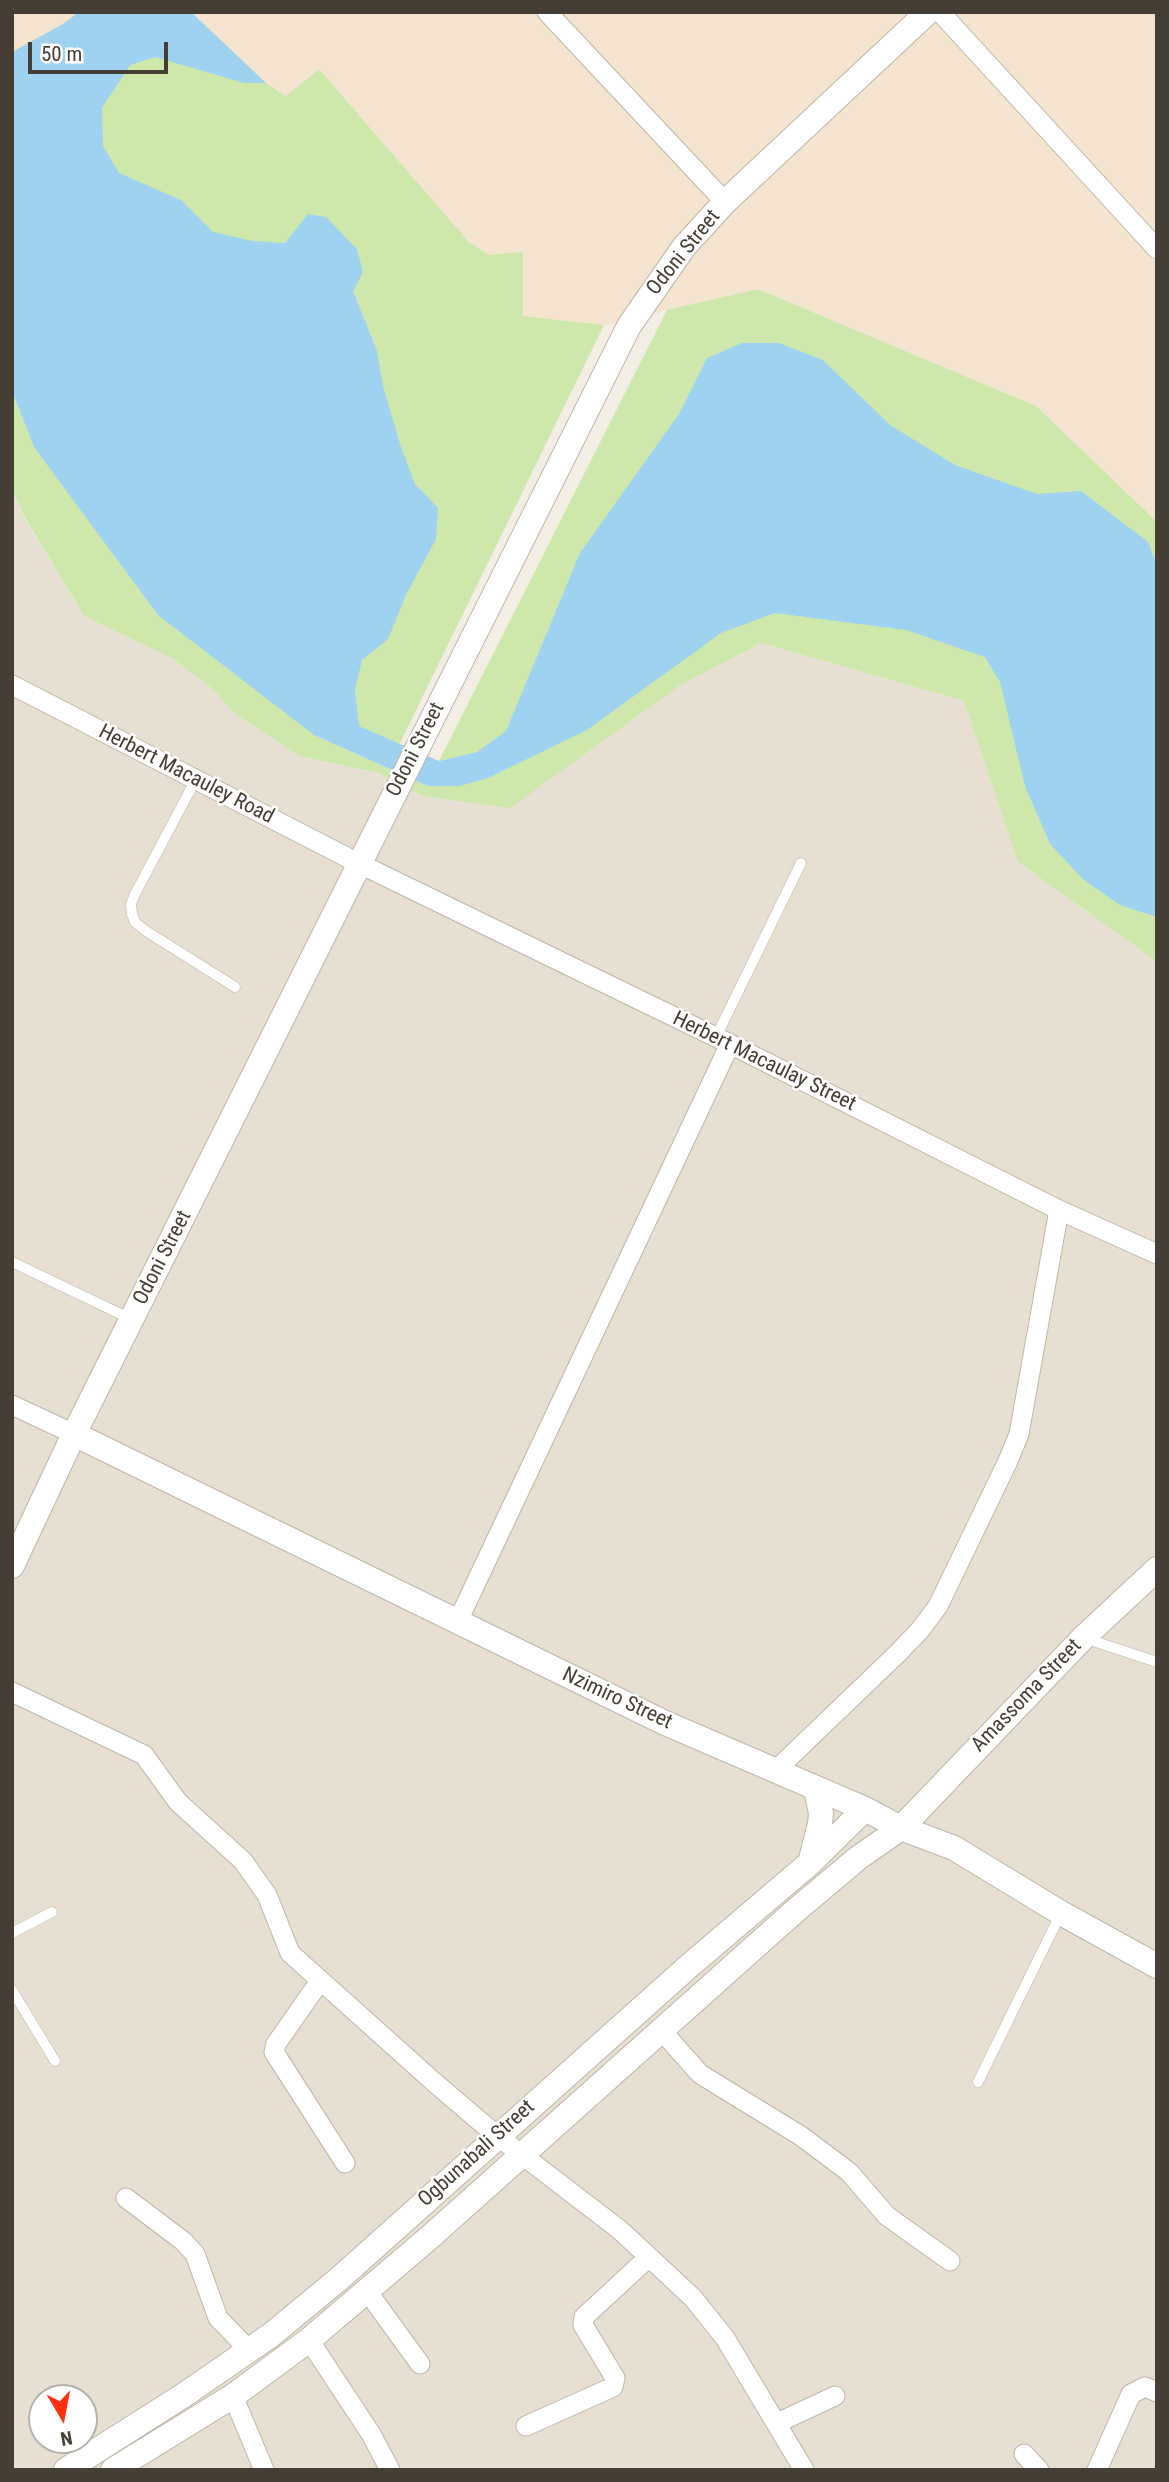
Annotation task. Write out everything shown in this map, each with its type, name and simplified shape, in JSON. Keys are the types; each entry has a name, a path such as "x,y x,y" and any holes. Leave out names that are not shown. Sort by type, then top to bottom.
{"street":[{"path":"547,12 725,202"},
{"name":"Odoni Street","path":"12,1566 132,1319 365,867 396,789 629,326 684,247 725,202 928,12"},
{"path":"940,12 1157,249"},
{"name":"Herbert Macauley Road","path":"12,685 365,867"},
{"name":"Herbert Macaulay Street","path":"365,867 723,1041 1059,1209 1157,1254"},
{"path":"457,1623 723,1041"},
{"path":"776,1770 897,1654 938,1606 1008,1461 1018,1434 1059,1209"},
{"path":"12,1405 74,1434"},
{"name":"Nzimiro Street","path":"74,1434 665,1723 776,1770 901,1828 954,1848 1061,1913 1157,1966"},
{"name":"Amassoma Street","path":"901,1828 1083,1638 1157,1569"},
{"path":"12,1692 144,1755 177,1802 243,1861 267,1895 290,1953 496,2135 620,2230 692,2298 725,2337 804,2470"},
{"path":"810,1863 821,1813 816,1789"},
{"name":"Ogbunabali Street","path":"66,2470 250,2351 340,2278 496,2135 810,1863 865,1810"},
{"name":"Ogbunabali Street","path":"113,2470 233,2396 309,2340 430,2237 824,1886 901,1828"},
{"path":"320,1982 276,2044 275,2052 345,2163"},
{"path":"661,2030 700,2074 801,2136 849,2172 887,2216 950,2261"},
{"path":"125,2198 183,2241 195,2254 218,2318 250,2351"},
{"path":"527,2426 613,2387 615,2378 583,2325 584,2317 649,2258"},
{"path":"366,2291 420,2364"},
{"path":"309,2340 371,2434 390,2470"},
{"path":"1097,2470 1131,2394 1145,2387 1157,2392"},
{"path":"233,2396 264,2470"},
{"path":"777,2423 835,2396"},
{"path":"1024,2454 1039,2470"}],"lane":[{"path":"195,780 135,894 131,904 132,914 135,922 146,931 235,987"},
{"path":"723,1041 801,863"},
{"path":"12,1262 132,1319"},
{"path":"1083,1638 1157,1662"},
{"path":"12,1934 52,1912"},
{"path":"978,2082 1061,1913"},
{"path":"12,1990 55,2061"}],"shaded area":[{"path":"12,12 79,12 63,24 12,52"},
{"path":"191,12 1157,12 1157,522 1036,406 758,289 604,325 523,316 489,255 469,242 319,69 286,96 266,83"},
{"path":"12,488 22,514 84,616 173,659 214,690 234,713 299,756 378,773 423,796 679,686 761,643 964,701 1018,862 1157,962 1157,2470 12,2470"}],"green space":[{"path":"79,12 191,12 266,83 286,96 319,69 469,242 489,255 523,252 523,316 604,325 399,745 359,726 12,52 63,24"},
{"path":"758,289 1036,406 1157,522 1157,694 1053,574 550,625 507,731 477,752 439,761 667,310"},
{"path":"12,391 34,447 314,735 428,786 460,786 829,501 1157,780 1157,962 1018,862 964,701 761,643 679,686 510,808 423,796 378,773 299,756 234,713 214,690 173,659 84,616 22,513 12,488"}],"water":[{"path":"79,12 191,12 266,83 244,83 155,57 130,65 102,108 103,146 119,173 181,200 213,232 252,241 285,243 308,214 326,217 357,249 363,272 353,291 377,351 383,386 401,447 415,484 438,508 436,539 406,595 388,639 362,660 355,689 359,726 439,761 477,752 506,731 580,553 679,414 707,358 742,343 779,343 823,360 890,425 955,465 1037,494 1081,491 1148,542 1157,565 1157,917 1120,905 1084,880 1050,844 1025,786 1000,682 985,657 906,630 775,613 721,633 587,730 488,778 460,786 428,786 314,735 158,615 34,447 12,391 12,52 63,24"}]}
